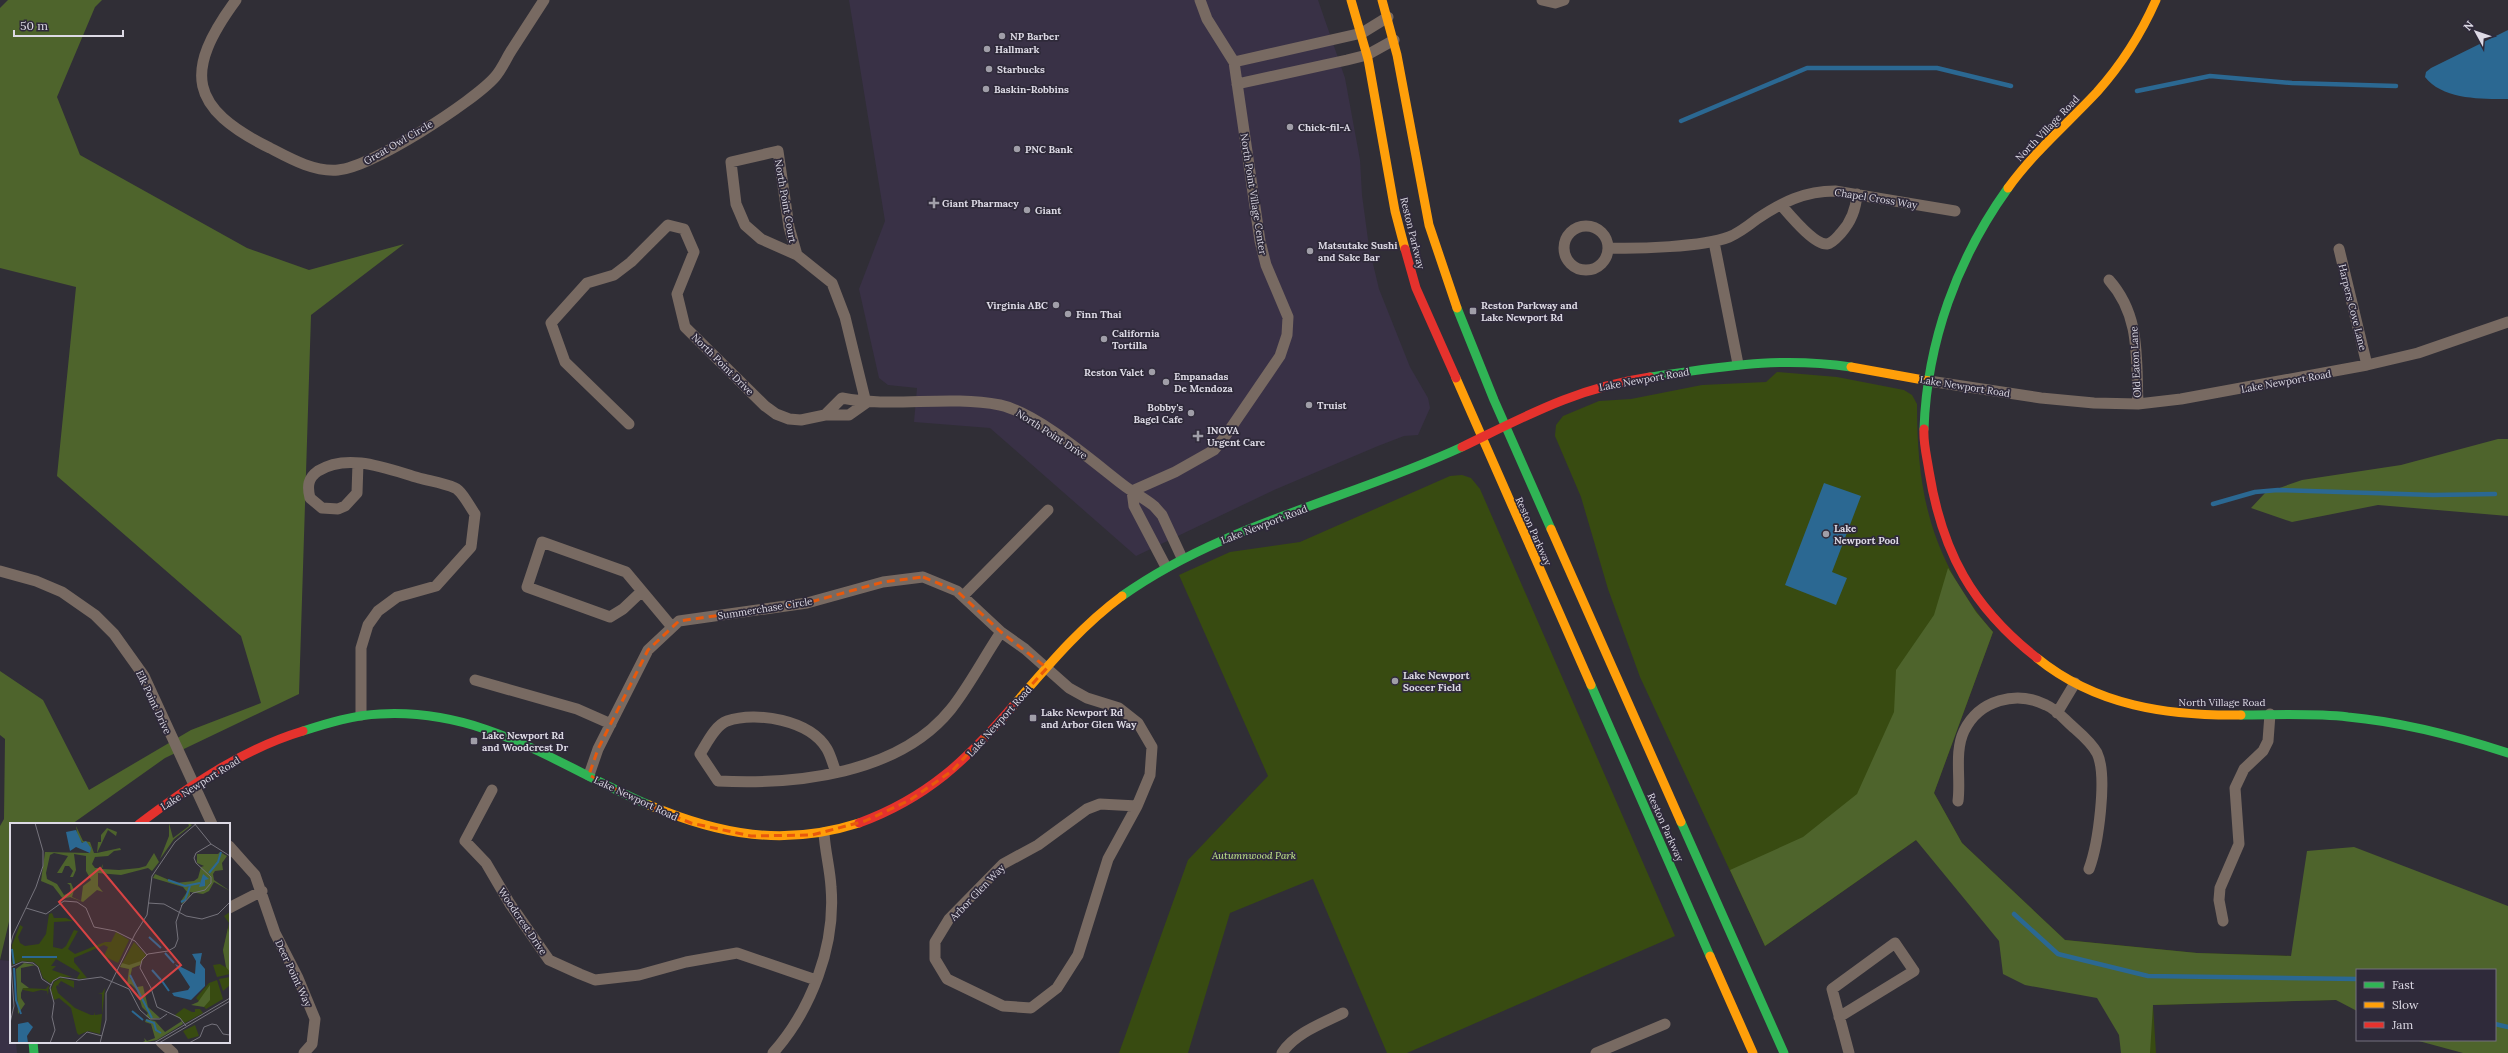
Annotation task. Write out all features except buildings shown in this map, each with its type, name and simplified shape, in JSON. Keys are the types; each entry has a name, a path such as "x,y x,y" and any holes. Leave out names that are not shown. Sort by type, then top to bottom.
{"street":[{"name":"Great Owl Circle","path":"236,0 219,23 206,55 201,76 206,101 221,118 248,137 306,166 338,170 360,164 395,146 475,96 496,76 544,0"},
{"name":"North Point Village Center","path":"1132,492 1175,472 1214,450 1261,386 1284,348 1288,316 1266,265 1260,241 1234,62 1207,19 1200,0"},
{"name":"Reston Parkway","path":"1351,0 1362,33 1367,55 1395,211 1403,247 1416,288 1480,438 1753,1053"},
{"name":"Reston Parkway","path":"1382,0 1394,40 1407,101 1419,182 1429,224 1454,302 1506,425 1784,1053"},
{"path":"1542,0 1555,3 1564,0"},
{"name":"North Village Road","path":"2156,0 2134,46 2105,84 2045,143 2020,171 1976,237 1947,306 1931,365 1924,425 1924,442 1933,498 1941,529 1953,559 1975,595 2011,637 2040,661 2075,683 2117,700 2171,713 2200,715 2327,715 2375,721 2431,731 2508,753"},
{"path":"1234,62 1362,33 1388,17"},
{"path":"1237,84 1367,55 1394,40"},
{"name":"North Point Court","path":"796,255 789,227 778,151 732,162 736,204 745,225 761,238 796,255 832,283 845,317 866,402"},
{"name":"Chapel Cross Way","path":"1608,248 1714,242 1737,233 1781,204 1801,195 1818,191 1857,194 1955,210"},
{"path":"1781,204 1797,223 1820,242 1827,244 1833,241 1846,228 1853,215 1857,194"},
{"name":"North Point Drive","path":"629,424 565,362 551,323 587,283 614,275 631,262 668,225 684,229 694,252 677,294 685,327 765,406 776,414 789,419 801,420 825,415 849,415 866,402"},
{"path":"1714,242 1738,364"},
{"name":"Harpers Cove Lane","path":"2339,249 2367,365"},
{"name":"Old Eaton Lane","path":"2109,280 2120,293 2133,323 2138,404"},
{"name":"Lake Newport Road","path":"140,823 226,764 268,744 309,727 361,715 397,713 428,715 470,723 589,776 662,812 719,830 751,836 824,833 865,821 890,810 931,787 965,759 1047,668 1102,612 1136,585 1166,567 1236,533 1365,486 1480,438 1506,425 1592,388 1738,364 1787,361 1810,362 2048,399 2094,403 2138,404 2188,398 2367,365 2418,353 2508,322"},
{"name":"North Point Drive","path":"825,415 842,398 866,402 955,401 999,405 1017,410 1080,452 1132,492 1148,501 1162,515 1182,558"},
{"path":"358,463 357,493 346,506 338,509 322,508 310,498 308,484 313,474 324,467 340,462 358,463 374,465 456,488 475,514 470,547 436,586 398,597 378,611 368,625 361,648 361,715"},
{"path":"1132,492 1134,506 1166,567"},
{"path":"963,596 1048,510"},
{"path":"642,591 623,609 610,617 527,587 542,542 626,572 642,591 672,627"},
{"name":"Elk Point Drive","path":"0,571 36,581 62,592 95,615 114,634 144,676 194,786"},
{"name":"Summerchase Circle","path":"589,776 598,749 648,650 678,621 807,603 883,582 923,577 957,590 1001,632 1025,649 1047,668"},
{"path":"836,772 827,749 809,730 787,721 754,718 726,722 711,736 700,754 718,781 752,783 854,770 888,757 928,731 951,709 1001,632"},
{"name":"Arbor Glen Way","path":"1047,668 1069,688 1087,698 1119,708 1138,723 1152,747 1150,775 1137,806 1108,859 1078,955 1057,988 1031,1008 1003,1006 947,979 935,959 934,942 949,919 1003,864 1038,846 1087,809 1100,804 1137,806"},
{"path":"475,680 577,709 611,724"},
{"path":"2057,713 2075,683"},
{"path":"1958,801 1960,747 1963,733 1971,719 1981,709 1993,702 2021,697 2048,706 2089,741 2097,753 2101,767 2098,838 2089,869"},
{"path":"2224,921 2219,900 2220,888 2239,844 2235,788 2238,778 2244,769 2263,751 2268,741 2270,714"},
{"path":"194,786 212,823"},
{"name":"Woodcrest Drive","path":"492,790 464,841 486,864 510,904 549,960 595,980 639,975 708,958 738,953 816,980"},
{"path":"773,1053 789,1035 804,1011 827,945 832,888 824,833"},
{"name":"Deer Point Way","path":"230,847 255,875 262,891 275,933 298,978 315,1019 312,1044 304,1053"},
{"path":"230,907 262,891"},
{"path":"1839,1017 1914,971 1895,943 1832,989 1839,1017 1849,1053"},
{"path":"1282,1053 1286,1048 1308,1031 1343,1013"},
{"path":"1596,1053 1665,1024"},
{"path":"33,1043 34,1053"},
{"path":"162,1043 173,1053"}],"highlighted area":[{"path":"923,577 957,591 1001,632 1047,668 952,771 910,800 865,821 812,835 751,836 691,823 642,803 589,775 598,749 648,650 679,621 807,603 883,582"}],"shaded area":[{"path":"849,0 1318,0 1345,78 1360,160 1362,195 1369,247 1379,289 1410,367 1428,398 1430,408 1418,435 1404,436 1274,490 1136,556 990,428 914,422 917,388 888,385 879,378 859,289 885,221"},
{"path":"0,960 10,961 10,1043 16,1043 17,1053 0,1053"}],"green space":[{"path":"8,0 102,0 95,7 57,97 80,155 247,248 309,270 404,244 311,315 299,694 165,758 73,823 10,823 10,917 0,960 0,826 4,819 5,739 0,735 0,671 43,700 89,790 191,730 261,703 241,636 57,476 76,287 0,268 0,8"},
{"path":"1777,372 1837,377 1904,390 1912,395 1917,404 1920,469 1932,526 1942,553 1955,579 1972,605 1993,632 1934,793 1962,843 2065,940 2197,953 2363,958 2358,969 2356,969 2356,1006 2336,1000 2153,1005 2156,1053 2142,1053 2138,1005 2051,966 1916,840 1765,946 1640,677 1608,589 1581,497 1555,436 1556,425 1563,416 1599,401 1631,399 1702,385 1766,382"},
{"path":"2498,439 2508,439 2508,516 2378,505 2292,522 2251,508 2265,493 2302,480 2401,465"},
{"name":"Lake Newport Soccer Field","path":"1462,475 1471,478 1480,489 1675,936 1407,1053 1387,1053 1313,879 1230,913 1188,1053 1119,1053 1188,860 1268,776 1179,575 1230,552 1300,542 1450,476"},
{"path":"1948,568 1976,612 1993,632 1934,793 1962,843 2065,940 2197,953 2291,956 2307,851 2354,847 2508,906 2508,1053 2463,1053 2419,1041 2496,1041 2496,969 2356,969 2356,1010 2336,1000 2153,1005 2150,1053 2121,1053 2119,1035 2097,998 2025,985 2003,974 1999,941 1916,840 1765,946 1730,870 1803,837 1857,794 1894,712 1896,670 1934,615"}],"water":[{"path":"2508,30 2508,99 2475,98 2452,94 2433,85 2425,77 2426,72 2431,68"},
{"name":"Lake Newport Pool","path":"1824,483 1861,496 1832,572 1847,578 1836,605 1785,585"}],"waterway":[{"path":"1681,121 1807,68 1937,68 2011,86"},
{"path":"2137,91 2210,76 2292,83 2396,86"},
{"path":"2213,504 2255,492 2278,490 2433,495 2495,494"},
{"path":"2014,914 2058,954 2148,976 2356,979"},
{"path":"2496,1024 2508,1027"}],"traffic: fast":[{"path":"1924,429 1926,397 1931,365 1938,333 1948,302 1974,243 2008,188"},
{"path":"1457,308 1494,400 1551,529"},
{"path":"1650,377 1750,364 1799,363 1851,367"},
{"path":"1122,596 1161,571 1244,531 1376,482 1462,447"},
{"path":"1591,685 1710,956"},
{"path":"303,731 341,720 380,714 418,715 454,720 487,730 520,743 552,757 649,805"},
{"path":"2241,715 2295,714 2369,719 2429,730 2508,753"},
{"path":"1681,822 1784,1053"},
{"path":"33,1043 34,1053"}],"traffic: slow":[{"path":"1351,0 1368,59 1395,211 1405,249"},
{"path":"1382,0 1397,55 1429,225 1457,308"},
{"path":"2008,188 2029,162 2097,92 2115,71 2144,25 2156,0"},
{"path":"1851,367 1929,381"},
{"path":"1456,378 1591,685"},
{"path":"1551,529 1681,822"},
{"path":"1013,706 1051,662 1078,634 1122,596"},
{"path":"2037,658 2060,674 2084,687 2108,697 2134,705 2187,713 2241,715"},
{"path":"649,805 701,824 752,834 778,836 805,835 859,823"},
{"path":"1710,956 1753,1053"}],"traffic: jam":[{"path":"1405,249 1416,288 1456,378"},
{"path":"1462,447 1553,404 1599,388 1650,377"},
{"path":"1924,429 1925,450 1935,500 1942,527 1952,552 1964,576 1978,598 2014,639 2037,658"},
{"path":"859,823 905,802 944,775 979,744 1013,706"},
{"path":"140,823 177,796 238,758 303,731"}],"place":[{"name":"NP Barber","path":"1002,36"},
{"name":"Hallmark","path":"987,49"},
{"name":"Starbucks","path":"989,69"},
{"name":"Baskin-Robbins","path":"986,89"},
{"name":"Chick-fil-A","path":"1290,127"},
{"name":"PNC Bank","path":"1017,149"},
{"name":"Giant Pharmacy","path":"934,203"},
{"name":"Giant","path":"1027,210"},
{"name":"Matsutake Sushi and Sake Bar","path":"1310,251"},
{"name":"Virginia ABC","path":"1056,305"},
{"name":"Reston Parkway and Lake Newport Rd","path":"1473,311"},
{"name":"Finn Thai","path":"1068,314"},
{"name":"California Tortilla","path":"1104,339"},
{"name":"Reston Valet","path":"1152,372"},
{"name":"Empanadas De Mendoza","path":"1166,382"},
{"name":"Truist","path":"1309,405"},
{"name":"Bobby's Bagel Cafe","path":"1191,413"},
{"name":"INOVA Urgent Care","path":"1198,436"},
{"name":"Lake Newport Pool","path":"1826,534"},
{"name":"Lake Newport Soccer Field","path":"1395,681"},
{"name":"Lake Newport Rd and Arbor Glen Way","path":"1033,718"},
{"name":"Lake Newport Rd and Woodcrest Dr","path":"474,741"}],"park label":[{"name":"Autumnwood Park","path":"1254,855"}]}
